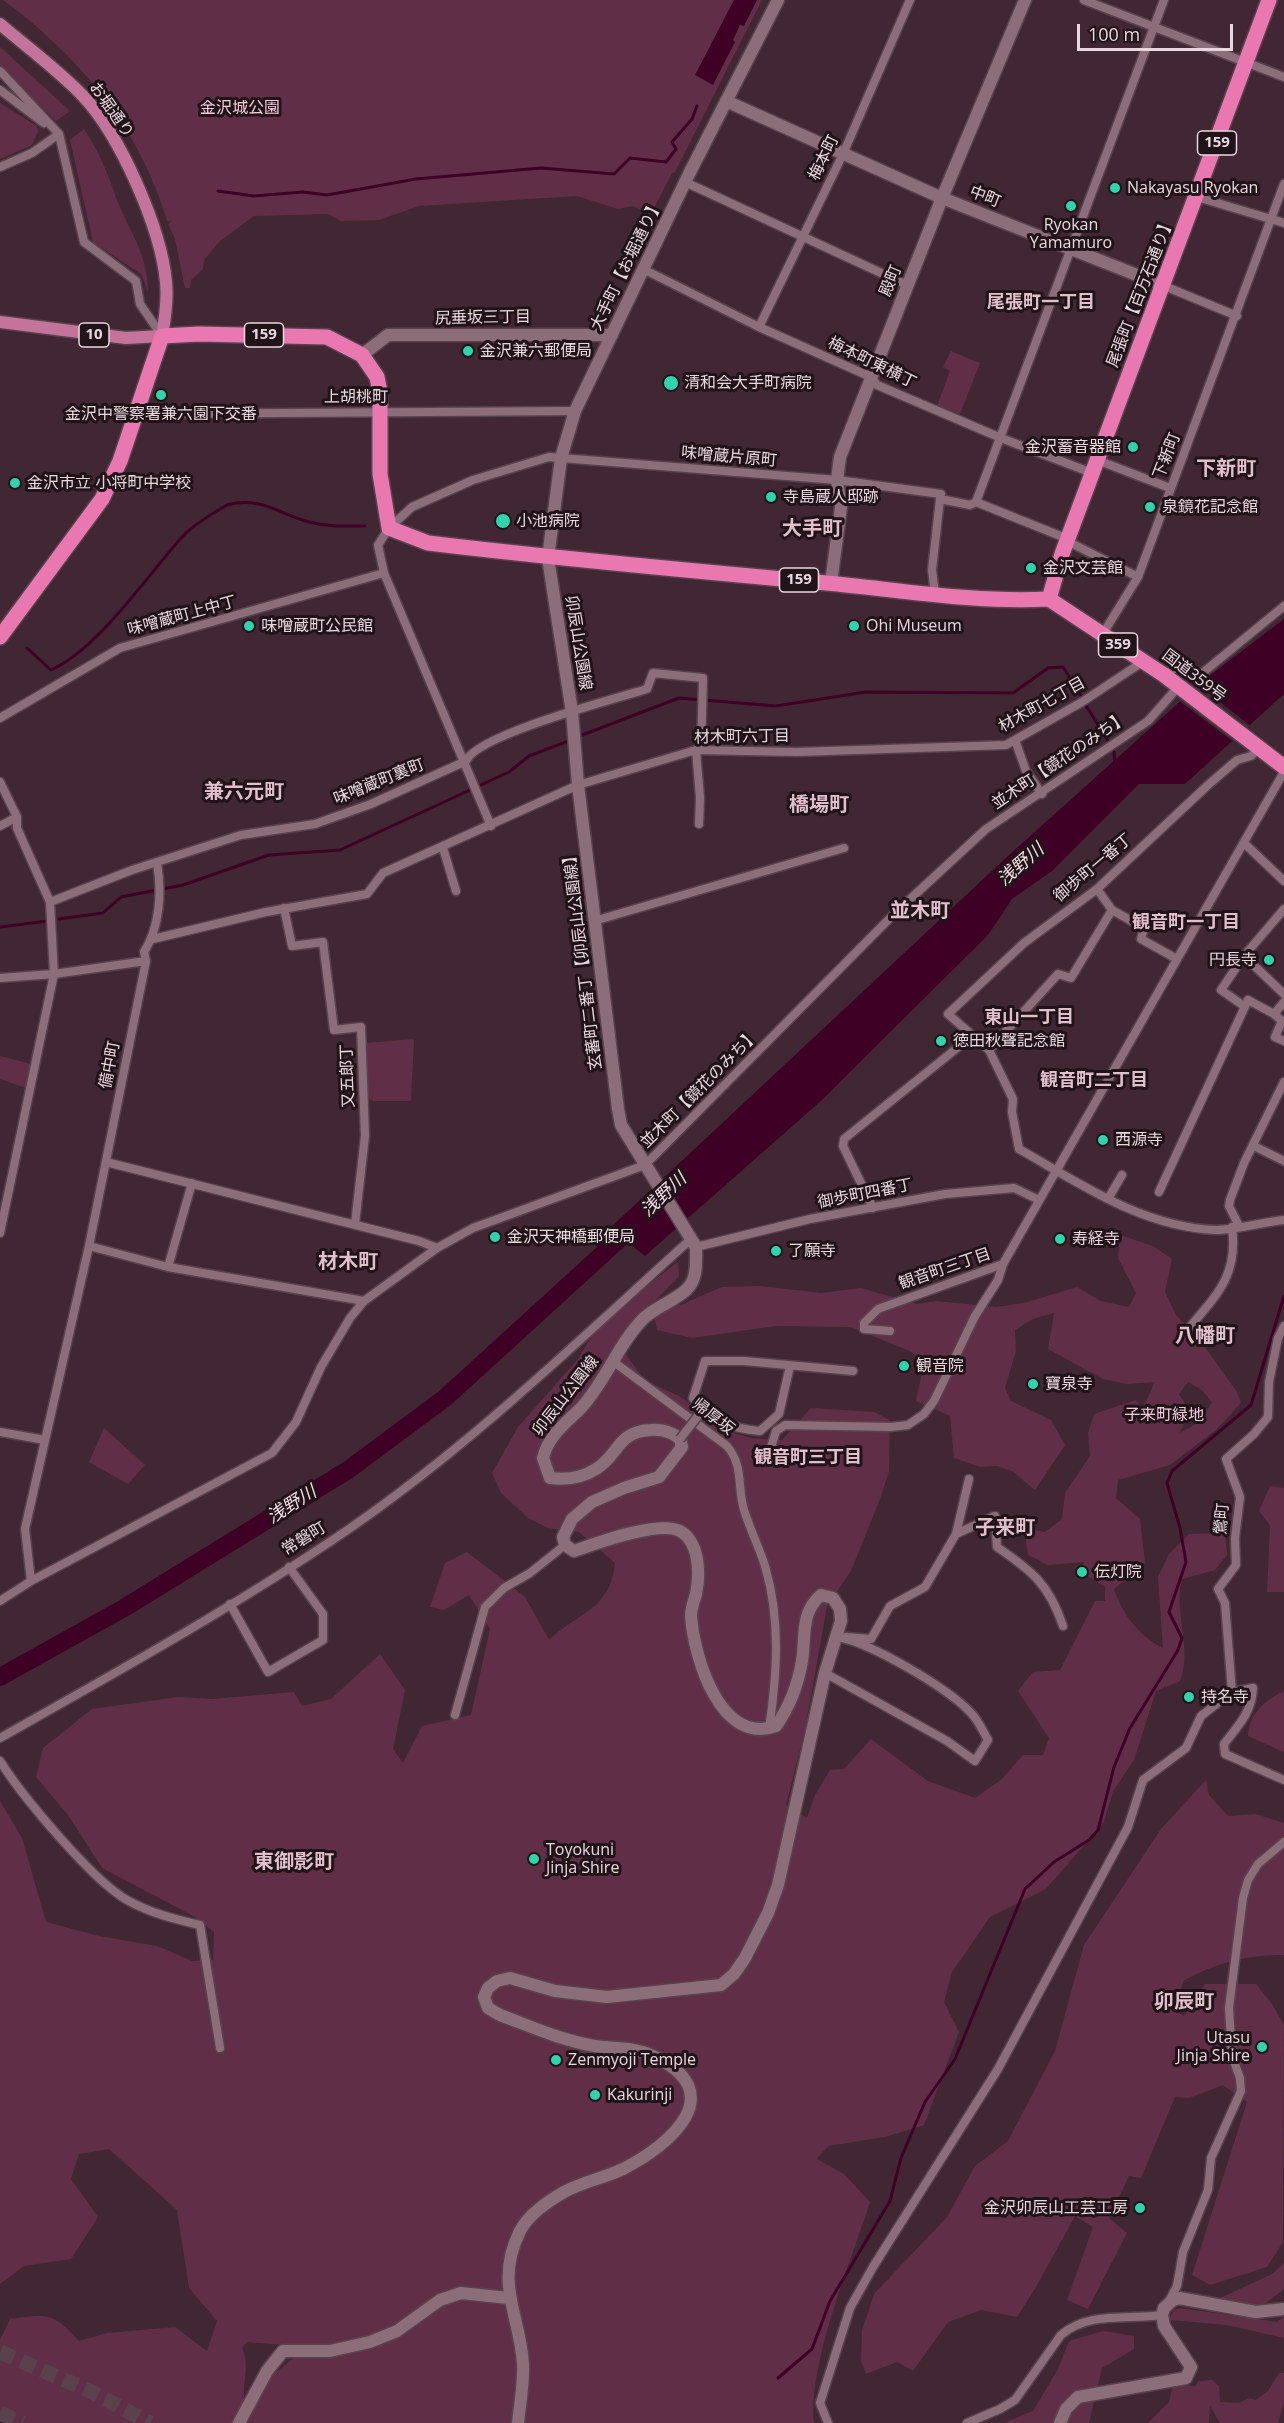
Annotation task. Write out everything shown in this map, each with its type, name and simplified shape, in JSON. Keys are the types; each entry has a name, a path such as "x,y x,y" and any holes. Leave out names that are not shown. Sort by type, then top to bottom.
{"highway":[{"name":"尾張町【百万石通り】","path":"1049,599 1067,540 1269,0"},
{"name":"159","path":"162,336 209,334 327,337 362,355"},
{"path":"0,637 102,499 120,461 162,336"},
{"path":"362,355 376,377 380,392 380,474 389,528"},
{"name":"159","path":"389,528 428,543 548,558 935,594 1024,600 1049,599"},
{"name":"国道359号","path":"1049,599 1144,661 1170,671 1183,689 1284,767"}],"main road":[{"name":"お堀通り","path":"0,24 85,98 112,137 146,208 160,250 166,282 166,317 162,336"},
{"name":"10","path":"0,322 126,338 162,336"}],"street":[{"name":"大手町【お堀通り】","path":"548,558 561,458 575,411 685,182 778,0"},
{"name":"梅本町","path":"759,327 843,154 910,0"},
{"name":"殿町","path":"831,583 841,507 837,480 840,456 942,198 1025,0"},
{"path":"1084,0 1155,25 1284,77"},
{"path":"976,502 1164,0"},
{"path":"0,71 59,134 84,242 136,280 140,304 162,336"},
{"path":"0,90 59,134"},
{"name":"中町","path":"726,101 942,198 1237,316"},
{"path":"0,167 32,153 59,134"},
{"path":"685,182 907,285"},
{"name":"下新町","path":"1102,634 1131,593 1138,577 1237,316 1284,184"},
{"path":"1197,196 1284,223"},
{"name":"梅本町東横丁","path":"643,270 759,327 871,377 877,385 1001,438 1170,488"},
{"name":"尻垂坂三丁目","path":"362,355 388,335 612,335"},
{"name":"上胡桃町","path":"136,414 575,411"},
{"name":"味噌蔵片原町","path":"389,528 412,507 473,480 549,457 837,480 941,494 940,499 970,505 976,502 1067,540 1138,577"},
{"path":"935,594 932,570 940,499"},
{"path":"389,528 378,545 384,573 466,762 491,826"},
{"name":"卯辰山公園線","path":"548,558 575,739"},
{"name":"味噌蔵町上中丁","path":"0,718 120,648 384,573"},
{"path":"1170,671 1200,675 1284,606"},
{"name":"材木町七丁目","path":"874,749 1006,745 1082,702 1144,661"},
{"name":"味噌蔵町裏町","path":"50,902 241,835 315,824 371,804 466,762 469,754 503,736 647,689 653,673 703,678 698,750"},
{"name":"並木町【鏡花のみち】","path":"0,1601 31,1581 272,1453 296,1422 336,1340 364,1301 437,1248 473,1228 510,1214 648,1169 936,874 986,829 1149,721 1183,689"},
{"name":"玄蕃町二番丁【卯辰山公園線】","path":"575,739 594,921 621,1125 691,1240"},
{"path":"1015,740 1026,771 1042,794"},
{"name":"御歩町一番丁","path":"972,1036 948,1014 1024,944 1097,889 1237,760 1251,756 1256,746"},
{"name":"材木町六丁目","path":"284,908 368,894 383,873 443,848 578,785 698,750 796,752 874,749"},
{"path":"698,750 699,824"},
{"path":"1056,1169 1284,772"},
{"path":"0,782 17,817 17,828 50,902 54,974 0,1233"},
{"path":"0,826 17,817"},
{"path":"1244,843 1284,881"},
{"path":"443,848 456,891"},
{"path":"594,921 844,848"},
{"name":"備中町","path":"31,1581 25,1529 89,1246 146,961 144,952 153,939 160,890 157,863"},
{"path":"1097,889 1112,910 1144,928 1141,939 1177,959"},
{"path":"153,939 284,908"},
{"name":"又五郎丁","path":"284,908 292,946 323,942 334,1030 361,1027 365,1136 355,1224"},
{"path":"1244,1006 1221,990 1244,956 1284,909"},
{"path":"989,1050 1058,974 1071,978 1112,910"},
{"path":"1244,956 1284,994"},
{"path":"0,978 54,974 146,961"},
{"path":"1159,1192 1248,1000 1282,1021 1275,1037 1284,1041"},
{"path":"1274,1014 1284,1002"},
{"path":"873,1208 843,1146 844,1139 972,1036 989,1050 1013,1100 1012,1112 1019,1149 1108,1199 1151,1219 1181,1226 1218,1230 1284,1220"},
{"path":"1184,1334 1228,1278 1233,1259 1236,1226 1229,1206 1230,1200 1284,1082"},
{"path":"1254,1146 1284,1161"},
{"path":"106,1162 355,1224 437,1248"},
{"name":"観音町三丁目","path":"890,1331 864,1329 864,1323 878,1309 1003,1264 1056,1169"},
{"path":"1108,1199 1122,1175"},
{"path":"168,1267 192,1183"},
{"name":"御歩町四番丁","path":"691,1240 945,1194 1014,1188 1039,1200"},
{"name":"卯辰山公園線","path":"680,1439 661,1429 635,1431 618,1444 596,1469 572,1479 550,1478 543,1458 550,1440 582,1406 614,1362 630,1335 646,1317 686,1290 695,1275 691,1240"},
{"name":"常磐町","path":"0,1738 117,1674 346,1531 490,1420 691,1240"},
{"path":"89,1246 168,1267 364,1301"},
{"path":"769,1454 776,1431 785,1425 891,1427 908,1425 924,1414 934,1401 975,1316 998,1280 1003,1264"},
{"name":"鶯町","path":"1232,1692 1225,1603 1218,1589 1236,1565 1235,1538 1240,1497 1226,1459 1254,1434 1268,1417 1269,1382 1278,1338 1284,1326"},
{"path":"790,1366 779,1414 760,1431 739,1429 701,1412 693,1398 705,1361 744,1361 853,1371"},
{"name":"帰厚坂","path":"614,1362 727,1446 737,1457 743,1509 765,1567 777,1628 776,1681 769,1729"},
{"path":"517,2423 523,2364 508,2298 511,2253 526,2221 565,2191 620,2170 647,2155 686,2116 692,2105 693,2093 686,2078 654,2056 636,2050 594,2046 500,2015 488,2008 484,1997 488,1988 497,1981 510,1978 555,1990 607,1997 714,1986 721,1984 734,1974 764,1921 778,1885 825,1672 839,1637 840,1609 833,1598 821,1596 812,1603 805,1618 802,1662 787,1710 776,1726 769,1729 750,1729 732,1719 716,1698 704,1672 691,1614 696,1593 698,1565 692,1542 680,1531 665,1529 614,1537 574,1551 565,1545 563,1537 572,1519 592,1502 659,1477 682,1447 680,1439 701,1412"},
{"path":"0,1432 45,1440"},
{"path":"839,1637 871,1639 890,1606 925,1587 956,1534 969,1479"},
{"path":"956,1534 995,1516 997,1547 1034,1572 1057,1608 1063,1626"},
{"path":"455,1715 485,1607 504,1588 530,1572 565,1545"},
{"path":"230,1604 268,1672 323,1640 323,1614 289,1566"},
{"path":"825,1672 947,1742 975,1761 988,1740 972,1714 959,1702 887,1657 839,1637"},
{"path":"828,2423 820,2403 850,2308 1012,2043 1128,1827 1143,1780 1186,1748 1201,1716 1232,1692 1253,1688 1252,1700 1246,1717 1224,1744 1225,1754 1284,1780"},
{"path":"0,1761 13,1782 102,1881 124,1899 152,1913 200,1925 220,2048"},
{"path":"1060,2423 1066,2409 1078,2397 1186,2378 1191,2367 1168,2333 1162,2315 1177,2286 1183,2252 1208,2190 1211,2158 1241,2091 1240,2078 1232,2056 1229,2008 1243,1898 1248,1880 1258,1864 1284,1842"},
{"path":"239,2423 262,2378 283,2351 330,2350 370,2342 398,2331 440,2300 461,2293 508,2298"},
{"path":"1167,2303 1179,2298 1256,2312 1284,2309"},
{"path":"967,2423 1015,2400 1060,2335 1069,2328 1086,2320 1162,2315"}],"green space":[{"name":"金沢城公園","path":"3,0 762,0 675,172 672,173 651,214 633,206 618,209 577,196 419,206 379,220 341,221 328,214 254,216 220,241 204,260 203,269 191,280 190,288 185,288 175,239 168,224 172,221 167,221 156,188 123,126 81,70 57,45"},
{"path":"0,47 70,111 56,121 0,67"},
{"path":"0,103 37,126 38,131 32,145 0,159"},
{"path":"84,129 103,163 142,255 148,292 141,274 93,242 70,140"},
{"path":"951,351 980,363 960,414 937,406 950,371 943,367"},
{"path":"414,1039 411,1101 373,1101 368,1098 366,1043"},
{"path":"0,1056 31,1064 26,1088 0,1079"},
{"name":"子来町緑地","path":"1120,1235 1153,1246 1172,1259 1165,1292 1176,1315 1204,1346 1237,1392 1241,1403 1216,1430 1170,1465 1118,1480 1116,1498 1140,1519 1145,1563 1114,1589 1117,1598 1139,1631 1163,1648 1158,1577 1169,1554 1189,1534 1225,1533 1227,1555 1215,1570 1182,1579 1180,1605 1185,1656 1180,1681 1156,1691 1134,1760 1113,1791 1104,1822 1046,1889 990,1917 952,1972 944,2002 959,2032 924,2125 885,2137 828,2146 817,2159 844,2174 870,2202 842,2282 824,2343 814,2399 814,2423 7,2423 0,2419 0,2340 10,2319 33,2316 49,2317 62,2325 79,2341 107,2333 175,2327 207,2351 217,2321 189,2288 177,2210 109,2149 79,2154 71,2179 98,2217 71,2259 24,2266 0,2284 0,1801 22,1838 46,1922 99,1936 157,1946 192,1961 213,1960 214,1932 195,1917 102,1868 68,1815 36,1777 43,1748 92,1709 178,1697 212,1699 294,1692 302,1706 331,1699 380,1654 405,1690 393,1749 403,1763 422,1726 471,1715 490,1629 469,1595 444,1610 430,1607 445,1563 467,1552 525,1597 549,1640 592,1608 607,1591 615,1563 579,1532 548,1528 528,1518 501,1493 492,1473 518,1427 578,1359 601,1321 678,1262 679,1276 616,1342 646,1381 679,1396 724,1430 751,1438 782,1440 811,1408 874,1412 890,1420 889,1471 851,1571 827,1606 805,1730 786,1805 807,1818 815,1795 830,1770 844,1769 871,1739 928,1781 975,1798 1001,1780 1023,1755 1043,1755 1049,1738 1018,1691 1033,1672 1060,1670 1095,1601 1105,1601 1105,1587 1082,1572 1084,1562 1048,1565 1028,1555 1024,1528 1045,1532 1062,1519 1065,1493 1090,1456 1088,1433 1094,1414 1136,1400 1140,1406 1140,1423 1145,1403 1155,1382 1127,1384 1103,1379 1048,1349 1054,1313 1033,1319 1015,1330 1016,1351 1005,1388 1011,1401 1051,1420 1065,1445 1035,1490 1012,1471 997,1466 980,1467 954,1458 950,1416 916,1401 924,1363 910,1351 851,1327 775,1326 692,1338 657,1330 653,1311 683,1304 722,1287 761,1286 821,1293 861,1288 917,1304 936,1301 996,1307 1024,1303 1077,1287 1101,1301 1129,1307 1136,1293 1118,1258","holes":["1188,1382 1202,1390 1212,1402 1200,1422 1179,1433 1190,1413 1179,1394","247,2342 296,2346 294,2358 265,2381 248,2417 244,2397 246,2360 242,2348"]},
{"path":"104,1428 145,1465 128,1484 89,1462"},
{"path":"1270,1486 1284,1488 1284,1592 1267,1592 1270,1525 1259,1511"},
{"path":"1284,1691 1284,1752 1248,1736 1254,1715 1270,1699"},
{"path":"1206,1780 1209,1795 1228,1816 1256,1814 1284,1823 1284,1955 1258,1956 1232,1961 1183,1981 1176,2010 1184,2016 1205,1984 1256,1984 1272,2004 1284,2025 1283,2242 1267,2267 1210,2285 1192,2275 1247,2102 1223,2085 1189,2098 1175,2097 1141,2178 1129,2176 1109,2218 1127,2233 1088,2309 1067,2300 1093,2227 1075,2216 1017,2317 981,2310 948,2322 913,2371 897,2362 866,2374 861,2361 862,2331 874,2294 947,2217 975,2166 1008,2141 1055,2051 1084,1945 1161,1829"},
{"path":"1284,2263 1284,2289 1258,2309 1218,2299 1272,2274"},
{"path":"1179,2308 1277,2322 1284,2317 1284,2338 1227,2325 1169,2320 1174,2310"},
{"path":"1103,2331 1134,2336 1134,2349 1102,2368 1089,2423 1004,2423 1033,2411 1058,2369 1069,2341"},
{"path":"1279,2373 1284,2373 1284,2402 1278,2423 1220,2423 1210,2406 1209,2423 1148,2423 1169,2402 1173,2385 1195,2386 1199,2381 1212,2380 1219,2386 1220,2402 1239,2403 1249,2398 1256,2400 1268,2391"}],"water":[{"path":"734,0 757,0 744,26 740,25 733,40 735,42 713,85 695,75"},
{"path":"1284,619 1284,694 1185,784 1139,784 1052,871 1012,899 988,935 822,1100 645,1256 610,1228 1009,855 1204,680"}],"pier":[{"path":"1197,684 1252,727 1235,743 1178,700"}],"waterway":[{"path":"218,191 254,196 303,192 327,195 416,179 541,168 614,174 630,158 666,162 676,149 672,142 692,119 697,106"},
{"path":"27,648 51,670 69,659 87,645 121,610 187,532 227,505 260,504 316,524 365,526"},
{"path":"577,737 679,698 776,706 866,692 1013,693 1048,668 1063,667 1082,697"},
{"path":"1085,704 1110,744"},
{"path":"59,919 103,913 121,897 183,885 269,855 340,850 509,772 529,756 571,740"},
{"path":"1114,752 1115,767"},
{"path":"0,927 48,921"},
{"name":"浅野川","path":"0,1677 124,1608 348,1470 445,1398 640,1220"},
{"path":"778,2378 812,2349 830,2301 890,2201 901,2158 925,2102 955,2059 1025,1889 1054,1862 1089,1840 1098,1830 1114,1767 1130,1728 1178,1650 1182,1638 1169,1612 1186,1562 1180,1528 1167,1483 1172,1471 1251,1405 1284,1296"}],"tunnel":[{"path":"0,2352 92,2392 150,2423"},
{"path":"0,2413 22,2423"}],"place":[{"name":"Nakayasu Ryokan","path":"1115,188"},
{"name":"Ryokan Yamamuro","path":"1071,206"},
{"name":"金沢兼六郵便局","path":"468,351"},
{"name":"清和会大手町病院","path":"671,383"},
{"name":"金沢中警察署兼六園下交番","path":"161,395"},
{"name":"金沢蓄音器館","path":"1133,447"},
{"name":"金沢市立 小将町中学校","path":"15,483"},
{"name":"寺島蔵人邸跡","path":"771,497"},
{"name":"泉鏡花記念館","path":"1150,507"},
{"name":"小池病院","path":"503,521"},
{"name":"金沢文芸館","path":"1031,568"},
{"name":"味噌蔵町公民館","path":"249,626"},
{"name":"Ohi Museum","path":"854,626"},
{"name":"円長寺","path":"1269,960"},
{"name":"徳田秋聲記念館","path":"941,1041"},
{"name":"西源寺","path":"1103,1140"},
{"name":"金沢天神橋郵便局","path":"495,1237"},
{"name":"寿経寺","path":"1060,1239"},
{"name":"了願寺","path":"776,1251"},
{"name":"観音院","path":"904,1366"},
{"name":"寶泉寺","path":"1033,1384"},
{"name":"伝灯院","path":"1082,1572"},
{"name":"持名寺","path":"1189,1697"},
{"name":"Toyokuni Jinja Shire","path":"534,1859"},
{"name":"Utasu Jinja Shire","path":"1262,2047"},
{"name":"Zenmyoji Temple","path":"556,2060"},
{"name":"Kakurinji","path":"595,2095"},
{"name":"金沢卯辰山工芸工房","path":"1140,2208"}],"district":[{"name":"尾張町一丁目","path":"1041,303"},
{"name":"下新町","path":"1226,469"},
{"name":"大手町","path":"812,529"},
{"name":"兼六元町","path":"244,792"},
{"name":"橋場町","path":"819,805"},
{"name":"並木町","path":"920,911"},
{"name":"観音町一丁目","path":"1186,923"},
{"name":"東山一丁目","path":"1029,1018"},
{"name":"観音町二丁目","path":"1094,1081"},
{"name":"材木町","path":"348,1262"},
{"name":"八幡町","path":"1205,1336"},
{"name":"観音町三丁目","path":"808,1458"},
{"name":"子来町","path":"1005,1528"},
{"name":"東御影町","path":"294,1862"},
{"name":"卯辰町","path":"1184,2002"}]}
